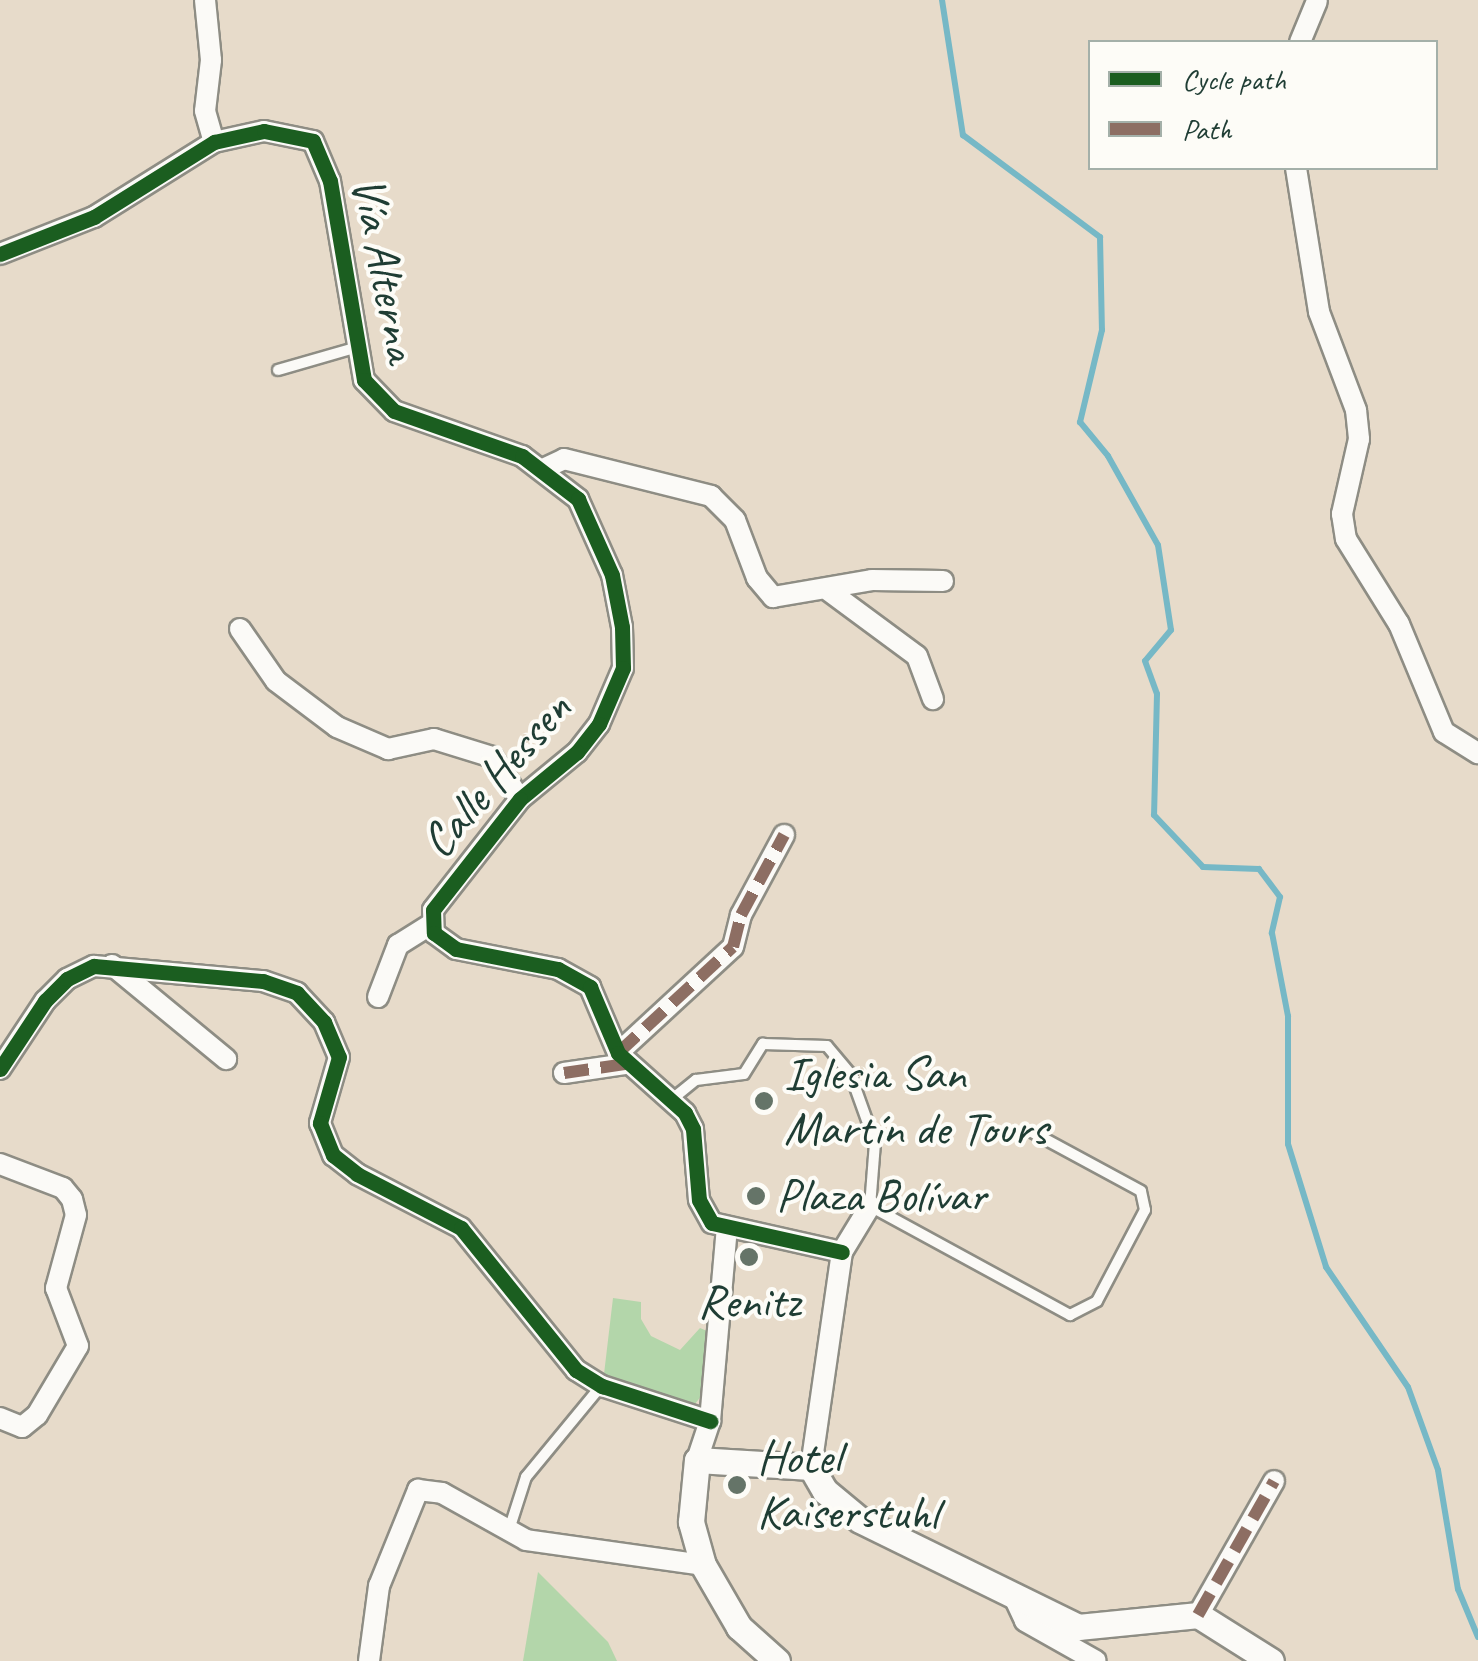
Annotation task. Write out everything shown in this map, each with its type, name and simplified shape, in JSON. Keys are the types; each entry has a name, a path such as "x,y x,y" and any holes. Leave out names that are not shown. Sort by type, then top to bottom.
{"street":[{"path":"204,0 211,60 205,110 214,142"},
{"path":"1301,40 1317,1"},
{"name":"Vía Alterna","path":"0,254 94,217 214,142 291,131 324,154 354,348 364,380 394,411 543,469"},
{"path":"1296,170 1318,312 1356,410 1359,439 1342,514 1346,539 1406,636 1444,732 1478,753"},
{"path":"543,469 564,459 647,484 704,492 736,520 766,592 780,599 872,580 943,581"},
{"name":"Calle Hessen","path":"543,469 578,498 597,532 622,627 623,668 599,724 577,752 520,799 433,910 430,924 456,949 572,974 590,987 622,1058 672,1100 693,1128 704,1214 727,1227"},
{"path":"829,591 917,656 933,699"},
{"path":"240,629 276,681 367,745 388,750 434,739 492,757 520,799"},
{"path":"564,1073 622,1058 732,947 741,916 784,835"},
{"path":"378,997 398,944 430,924"},
{"path":"112,965 226,1059"},
{"path":"0,1069 67,979 112,965 263,982 306,999 331,1033 339,1057 320,1124 326,1148 357,1174 460,1228 565,1360 602,1386 710,1421"},
{"path":"0,1164 63,1188 72,1200 76,1215 56,1288 78,1346 77,1358 38,1415 22,1426 0,1418"},
{"path":"870,1206 842,1252 811,1467 825,1491 860,1520 1014,1597 1090,1629 1198,1614 1272,1661"},
{"path":"777,1661 739,1627 703,1565 691,1522 697,1460 710,1421 727,1227 842,1252"},
{"path":"697,1460 811,1467"},
{"path":"1198,1614 1274,1481"},
{"path":"368,1661 379,1586 414,1492 442,1492 508,1533 703,1565"},
{"path":"1014,1597 1025,1621 1096,1661"}],"lane":[{"path":"278,370 354,348"},
{"path":"672,1100 696,1080 744,1074 763,1044 826,1046 850,1073 870,1124 878,1168 870,1206 1070,1315 1097,1301 1145,1210 1141,1191 1032,1132"},
{"path":"508,1533 526,1477 602,1386"}],"green space":[{"path":"613,1298 641,1302 641,1319 651,1336 680,1350 700,1328 707,1331 702,1395 695,1404 604,1374"},
{"path":"538,1572 608,1642 617,1661 523,1661"}],"waterway":[{"path":"942,0 963,135 1100,237 1102,330 1080,422 1108,456 1158,545 1171,630 1145,661 1157,694 1154,815 1203,867 1259,869 1280,897 1272,933 1288,1016 1288,1144 1326,1267 1408,1387 1438,1470 1458,1589 1478,1637"}],"marked path":[{"path":"618,1053 733,947 741,915 784,835"},
{"path":"564,1073 626,1064"},
{"path":"1198,1615 1274,1481"}],"cycle path":[{"path":"0,254 94,217 214,142 264,131 313,141 330,181 364,380 394,411 522,456 578,499 612,575 622,627 623,668 599,724 577,752 520,799 433,910 434,933 456,949 558,969 590,987 618,1053 685,1113 693,1129 699,1200 712,1223 842,1252"},
{"path":"0,1069 45,1001 67,979 94,966 263,981 297,993 324,1022 339,1057 320,1123 333,1155 357,1174 461,1228 576,1370 602,1386 710,1421"}],"place":[{"name":"Iglesia San Martín de Tours","path":"764,1101"},
{"name":"Plaza Bolívar","path":"756,1196"},
{"name":"Renitz","path":"749,1257"},
{"name":"Hotel Kaiserstuhl","path":"737,1485"}]}
